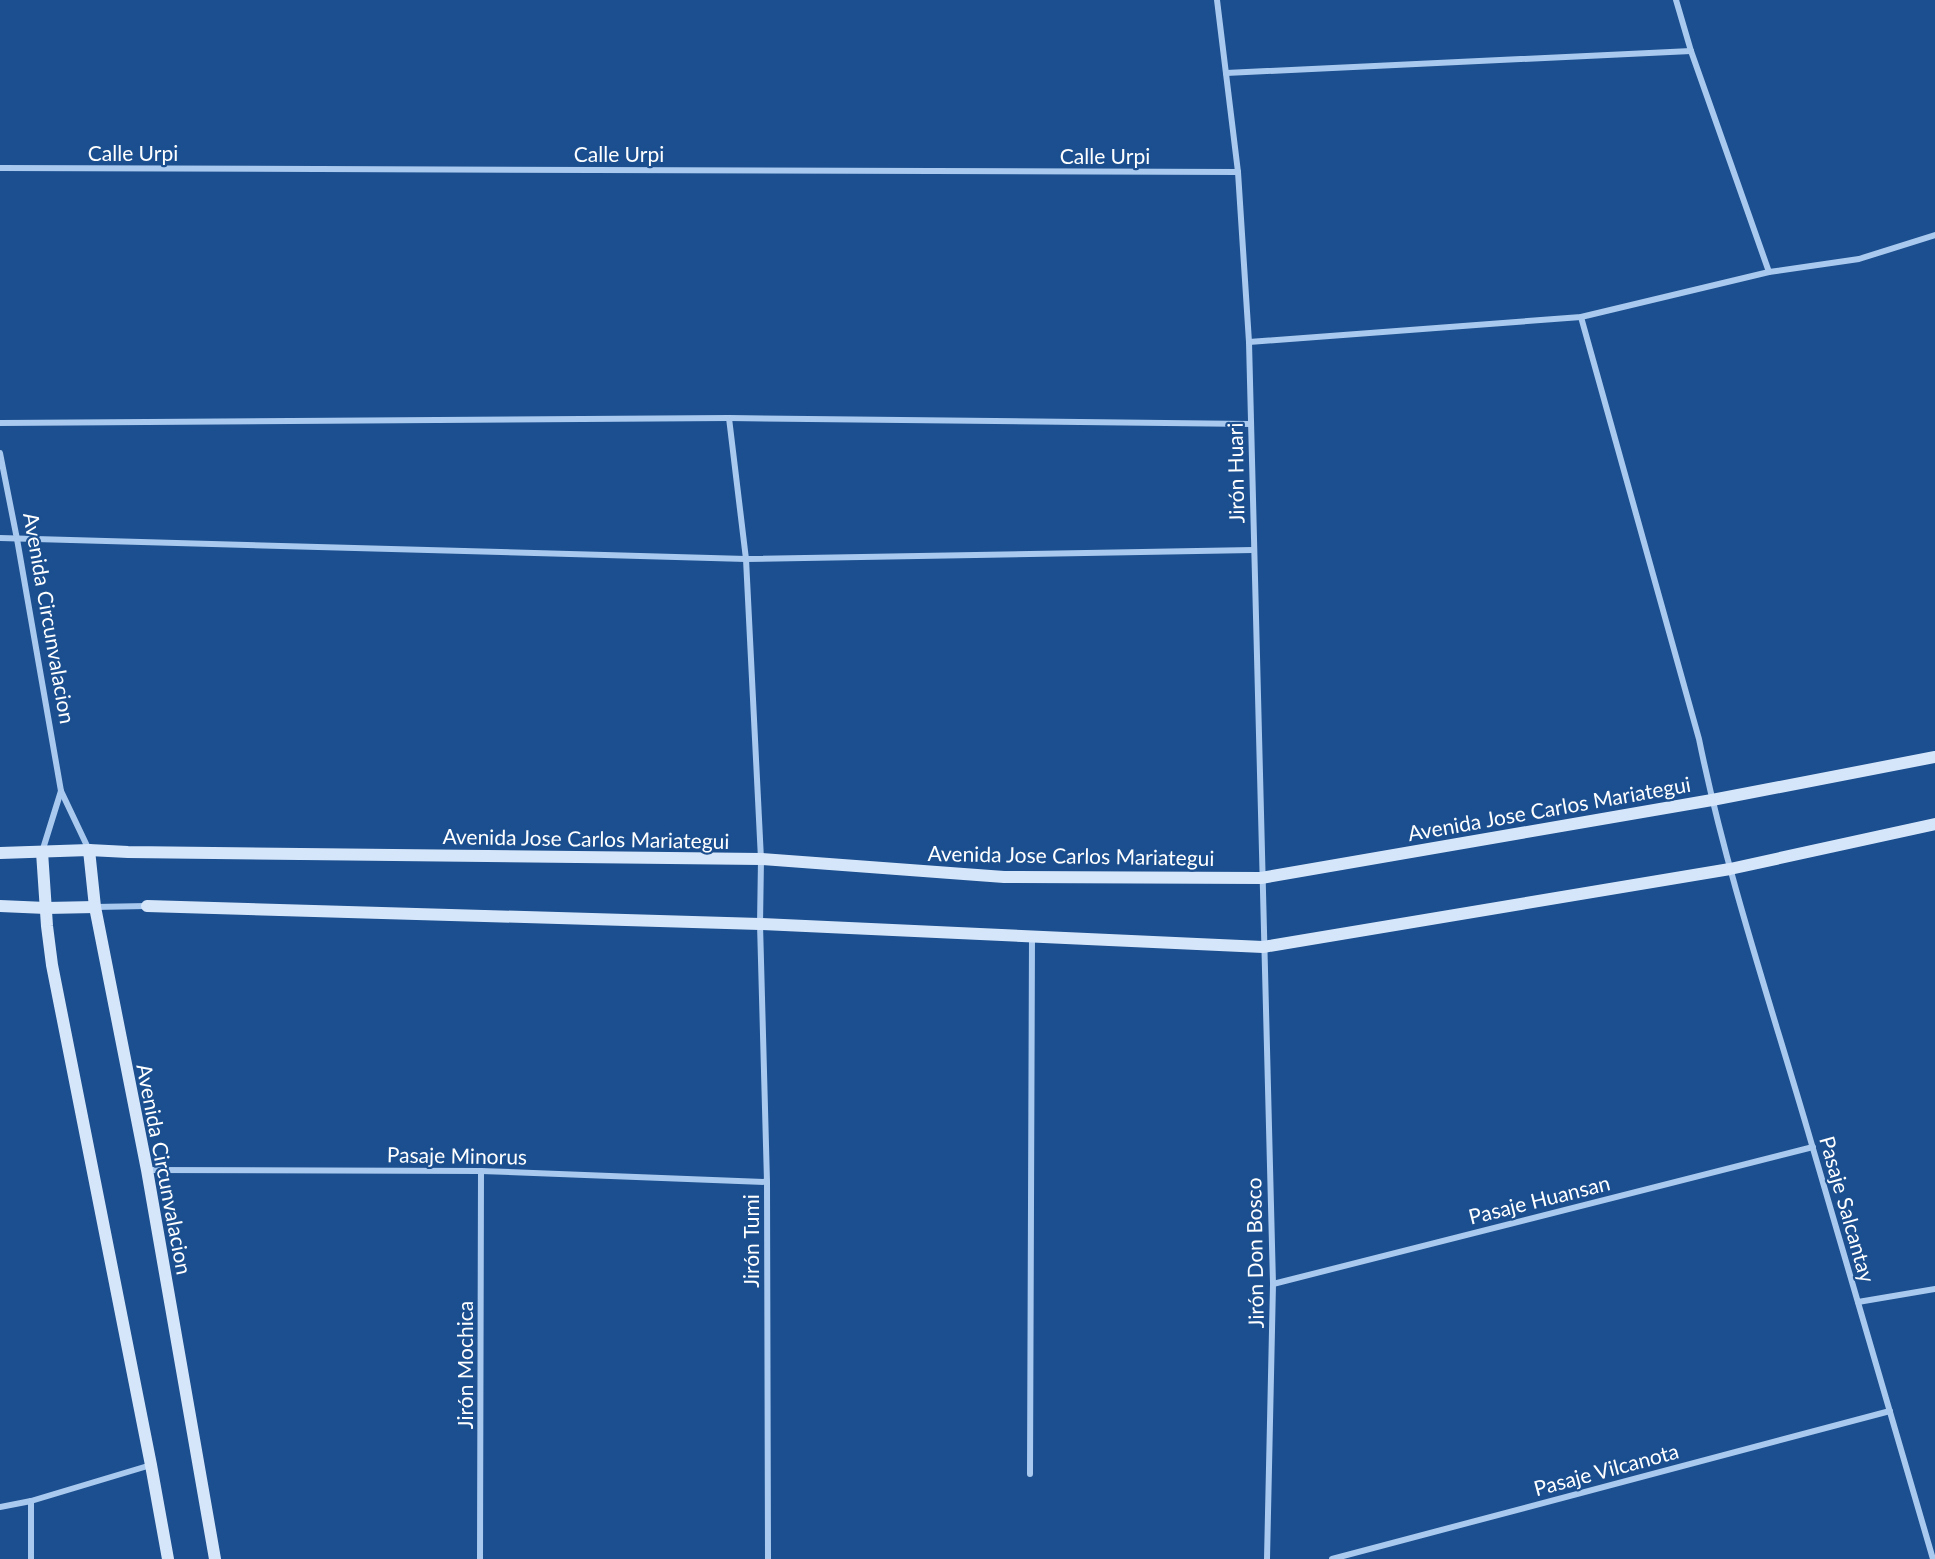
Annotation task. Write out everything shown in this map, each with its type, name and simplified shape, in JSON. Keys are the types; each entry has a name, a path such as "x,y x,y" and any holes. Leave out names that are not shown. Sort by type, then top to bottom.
{"main road":[{"name":"Avenida Jose Carlos Mariategui","path":"0,853 89,850 761,859 1004,877 1261,878 1712,800 1935,757"},
{"path":"147,906 760,924 1263,947 1730,869 1935,824"},
{"name":"Avenida Circunvalacion","path":"89,850 95,907 147,1170 215,1559"},
{"name":"Avenida Circunvalacion","path":"42,852 52,965 168,1559"},
{"path":"0,906 95,907"}],"street":[{"name":"Jirón Huari","path":"1217,0 1238,172 1249,342 1263,947"},
{"path":"1676,0 1691,51 1769,272"},
{"path":"1226,73 1691,51"},
{"name":"Calle Urpi","path":"0,168 1238,172"},
{"path":"1249,342 1581,317 1769,272 1859,259 1935,235"},
{"name":"Pasaje Salcantay","path":"1581,317 1699,739 1730,869 1933,1559"},
{"path":"0,423 729,418 1251,424"},
{"name":"Jirón Tumi","path":"729,418 746,559 761,859 760,924 767,1182 768,1559"},
{"name":"Avenida Circunvalacion","path":"0,453 61,790 89,850"},
{"path":"0,538 746,559 1253,550"},
{"name":"Avenida Circunvalacion","path":"42,852 61,790"},
{"path":"95,907 147,906"},
{"path":"1030,1474 1032,936"},
{"name":"Jirón Don Bosco","path":"1263,947 1273,1284 1268,1559"},
{"name":"Pasaje Huansan","path":"1273,1284 1813,1147"},
{"name":"Pasaje Minorus","path":"147,1170 481,1171 767,1182"},
{"name":"Jirón Mochica","path":"480,1559 481,1171"},
{"path":"1858,1302 1935,1289"},
{"name":"Pasaje Vilcanota","path":"1332,1559 1890,1411"},
{"path":"0,1507 31,1501 151,1465"},
{"path":"31,1501 31,1559"}]}
